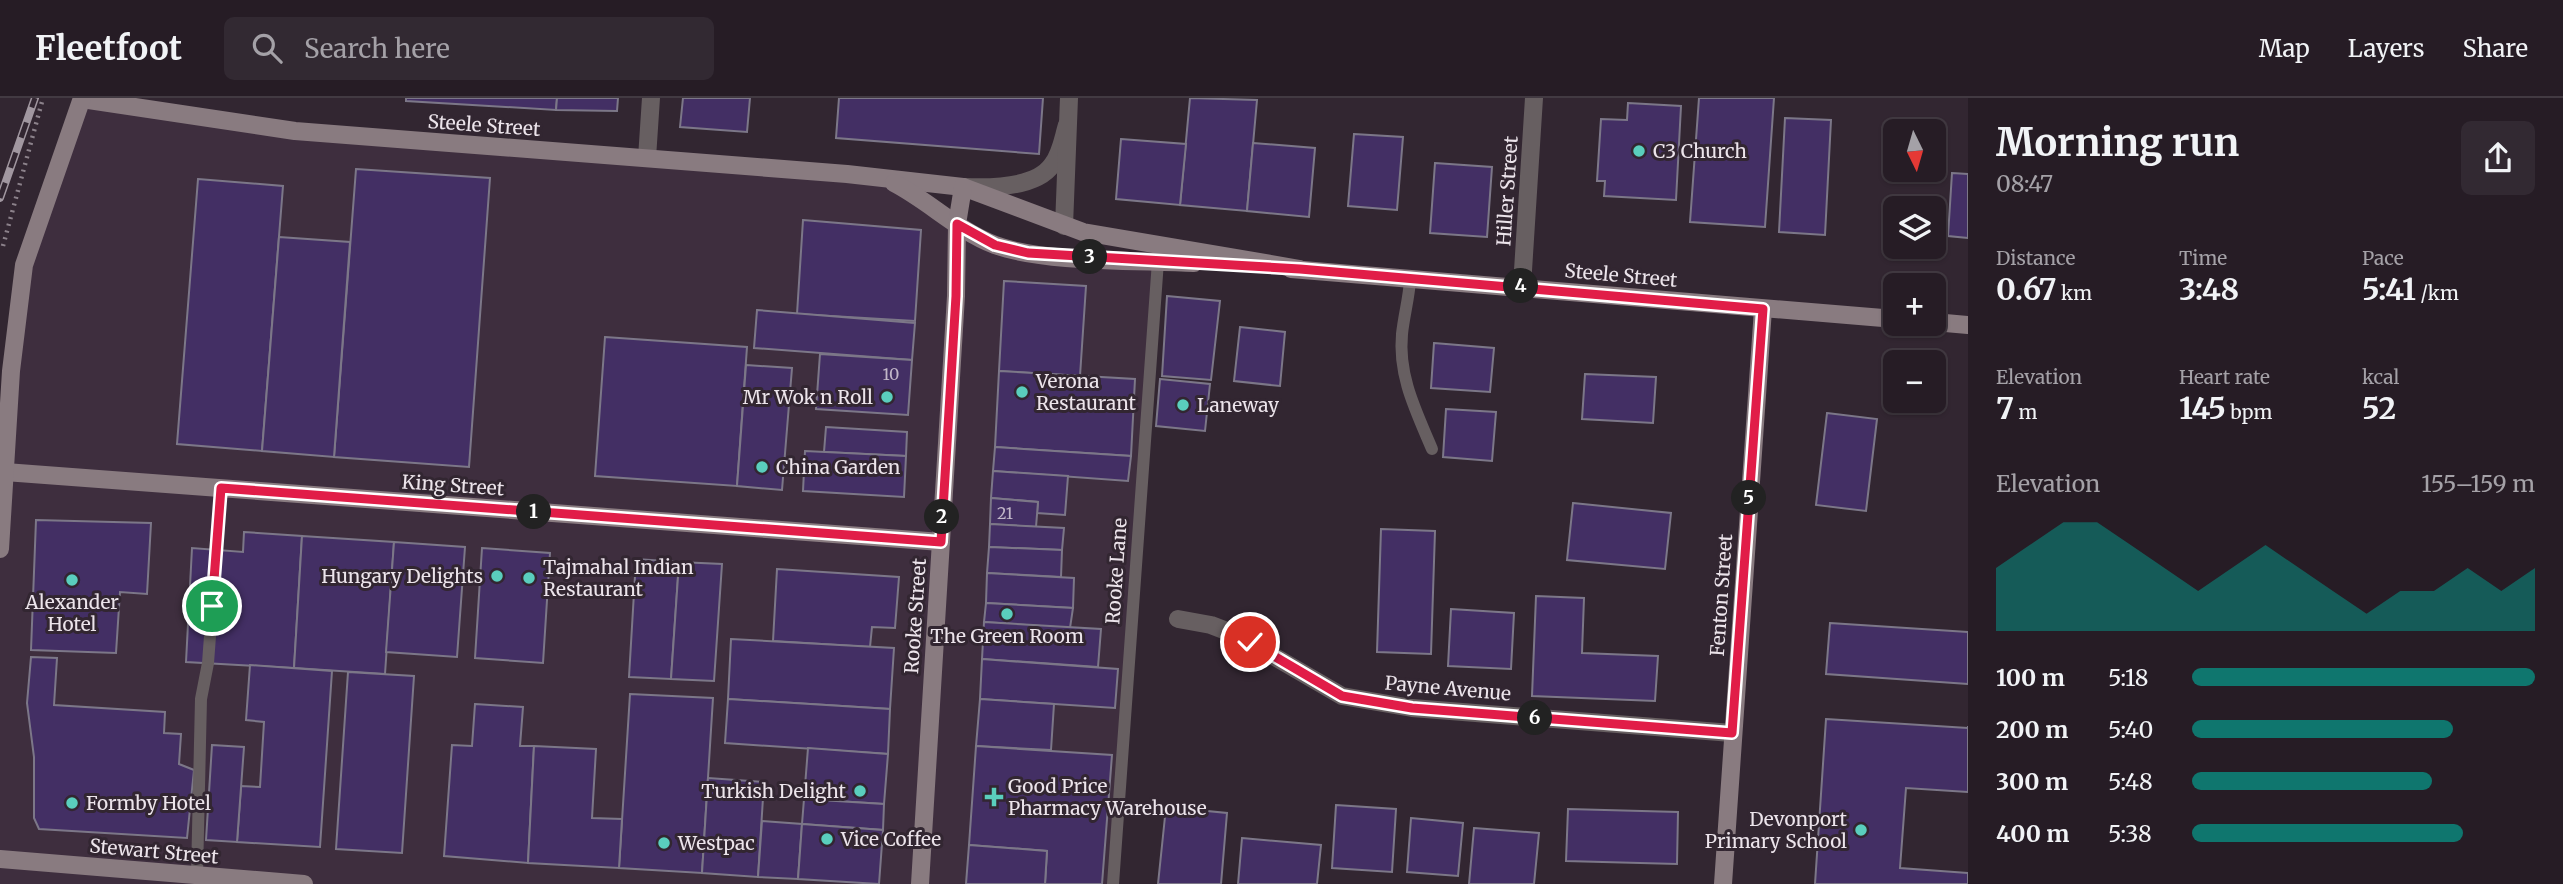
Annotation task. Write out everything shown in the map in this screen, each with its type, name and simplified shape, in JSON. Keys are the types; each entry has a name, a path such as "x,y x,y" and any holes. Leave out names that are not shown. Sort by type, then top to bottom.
{"street":[{"path":"0,549 12,358 24,265 82,98"},
{"name":"Steele Street","path":"82,98 295,131 647,158 963,187 1064,226 1154,246 1300,269"},
{"path":"647,158 652,98"},
{"path":"1064,226 1069,98"},
{"name":"Hiller Street","path":"1522,286 1534,98"},
{"path":"963,187 1007,184 1044,173 1057,156 1067,125"},
{"name":"Steele Street","path":"885,178 995,245 1028,253 1300,269 1883,318"},
{"name":"Rooke Street","path":"920,884 956,296 957,224 963,187"},
{"name":"Fenton Street","path":"1723,884 1763,309"},
{"path":"1946,323 1968,324"},
{"name":"King Street","path":"5,472 941,542"},
{"name":"Payne Avenue","path":"1178,619 1211,625 1237,635 1342,696 1366,701 1412,708 1732,733"},
{"name":"Stewart Street","path":"0,859 304,884"}],"lane":[{"name":"Rooke Lane","path":"1114,884 1158,261"},
{"path":"1410,280 1402,337 1404,376 1432,449"},
{"path":"197,875 201,699 208,663 221,488"}],"path":[{"path":"0,259 43,98"}],"shaded area":[{"path":"82,99 266,128 885,178 995,245 1158,261 1114,884 0,884 0,549 24,265"}],"building":[{"path":"406,98 557,98 556,110 406,101"},
{"path":"557,98 618,98 617,111 556,110"},
{"path":"683,98 750,98 747,132 680,127"},
{"path":"839,98 1043,98 1039,154 836,138"},
{"path":"1190,98 1257,100 1247,211 1180,205"},
{"path":"1699,98 1774,98 1765,227 1690,222"},
{"name":"C3 Church","path":"1628,103 1681,106 1676,200 1604,196 1605,181 1597,181 1601,119 1627,120"},
{"path":"1785,118 1831,120 1825,235 1779,232"},
{"path":"1354,134 1403,137 1397,210 1348,206"},
{"path":"1121,139 1186,144 1180,205 1116,199"},
{"path":"1253,143 1315,148 1309,217 1247,211"},
{"path":"1435,163 1492,167 1487,237 1430,233"},
{"path":"356,169 490,178 469,467 334,457"},
{"path":"1952,173 1968,174 1968,238 1948,236"},
{"path":"198,179 283,186 262,451 177,444"},
{"path":"803,220 921,230 915,321 797,314"},
{"path":"279,237 350,242 334,457 262,451"},
{"path":"1004,281 1086,286 1080,376 999,371"},
{"path":"1167,296 1220,301 1211,380 1162,376"},
{"path":"757,310 915,323 912,360 754,348"},
{"path":"1240,327 1285,332 1280,386 1234,381"},
{"path":"605,337 747,347 737,486 595,476"},
{"path":"1434,343 1494,348 1490,392 1431,388"},
{"path":"820,354 912,360 908,415 816,409"},
{"path":"746,365 792,368 782,490 737,486"},
{"path":"999,371 1135,379 1131,456 995,447"},
{"path":"1585,374 1656,377 1653,423 1582,419"},
{"path":"1160,379 1210,384 1205,431 1156,426"},
{"path":"1446,409 1496,412 1492,461 1443,457"},
{"path":"1827,413 1877,419 1866,511 1816,505"},
{"path":"826,427 907,432 906,456 824,452"},
{"path":"995,447 1131,456 1128,481 993,471"},
{"path":"805,451 906,456 904,497 803,491"},
{"path":"993,471 1068,476 1065,515 1037,513 1038,502 991,498"},
{"path":"991,498 1038,502 1036,527 990,524"},
{"path":"1573,503 1671,513 1665,569 1567,560"},
{"path":"36,520 151,523 147,594 120,592 116,653 31,650"},
{"path":"990,524 1064,528 1062,550 989,547"},
{"path":"1381,529 1435,531 1431,654 1377,652"},
{"path":"244,532 302,536 294,668 186,662 192,548 243,552"},
{"path":"302,536 394,542 385,674 294,668"},
{"path":"394,542 465,547 457,657 386,652"},
{"path":"989,547 1062,550 1061,577 987,573"},
{"path":"482,548 550,553 543,663 475,658"},
{"path":"636,559 679,562 671,679 629,677"},
{"path":"679,562 722,564 714,681 671,679"},
{"path":"777,569 899,577 895,628 872,627 870,647 773,641"},
{"path":"987,573 1074,578 1073,608 986,603"},
{"path":"1536,596 1584,598 1582,653 1658,656 1655,701 1532,696"},
{"path":"986,603 1073,608 1070,628 984,622"},
{"path":"1451,609 1514,613 1511,669 1448,666"},
{"path":"984,622 1101,629 1098,667 982,659"},
{"path":"1830,623 1968,632 1968,684 1826,674"},
{"path":"731,639 894,648 890,709 728,699"},
{"path":"31,657 57,658 54,705 165,712 164,733 181,734 179,764 194,770 187,838 39,829 34,818 34,757 27,703"},
{"path":"982,659 1118,669 1115,708 980,699"},
{"path":"250,665 332,671 320,847 237,842 241,786 260,787 264,722 246,720"},
{"path":"348,672 414,676 402,853 336,849"},
{"path":"630,694 713,698 702,873 619,868"},
{"path":"728,699 890,709 888,754 725,743"},
{"path":"980,699 1054,704 1051,750 976,746"},
{"path":"475,704 523,707 520,746 534,746 528,863 444,856 452,745 472,746"},
{"name":"Devonport Primary School","path":"1826,719 1968,728 1968,792 1906,788 1900,868 1968,873 1968,884 1815,884"},
{"path":"212,745 244,747 237,842 206,840"},
{"path":"534,746 596,749 592,818 622,819 619,868 528,863"},
{"path":"976,746 1112,755 1102,884 1045,884 1047,851 969,845"},
{"path":"808,748 888,754 884,804 804,799"},
{"path":"708,778 764,782 758,877 702,873"},
{"path":"804,799 884,804 883,830 802,824"},
{"path":"1336,805 1396,809 1392,872 1332,868"},
{"path":"1166,807 1227,813 1221,884 1158,884"},
{"path":"1568,809 1678,812 1677,864 1566,861"},
{"path":"1411,818 1463,823 1458,876 1407,872"},
{"path":"762,821 802,824 798,879 758,877"},
{"path":"802,824 883,830 879,884 798,879"},
{"path":"1474,828 1539,833 1534,884 1469,884"},
{"path":"1242,838 1321,845 1317,884 1238,884"},
{"path":"969,845 1047,851 1045,884 966,884"}],"railway":[{"path":"0,198 35,98"}],"place":[{"name":"C3 Church","path":"1639,151"},
{"name":"Verona Restaurant","path":"1022,392"},
{"name":"Mr Wok n Roll","path":"887,397"},
{"name":"Laneway","path":"1183,405"},
{"name":"China Garden","path":"762,467"},
{"name":"Hungary Delights","path":"497,576"},
{"name":"Tajmahal Indian Restaurant","path":"529,578"},
{"name":"Alexander Hotel","path":"72,580"},
{"name":"The Green Room","path":"1007,614"},
{"name":"Turkish Delight","path":"860,791"},
{"name":"Good Price Pharmacy Warehouse","path":"994,797"},
{"name":"Formby Hotel","path":"72,803"},
{"name":"Devonport Primary School","path":"1861,830"},
{"name":"Vice Coffee","path":"827,839"},
{"name":"Westpac","path":"664,843"}],"route":[{"path":"212,606 221,488 941,542 956,296 957,224 995,245 1028,253 1300,269 1410,280 1522,286 1763,309 1732,733 1412,708 1366,701 1342,696 1250,642"}]}
